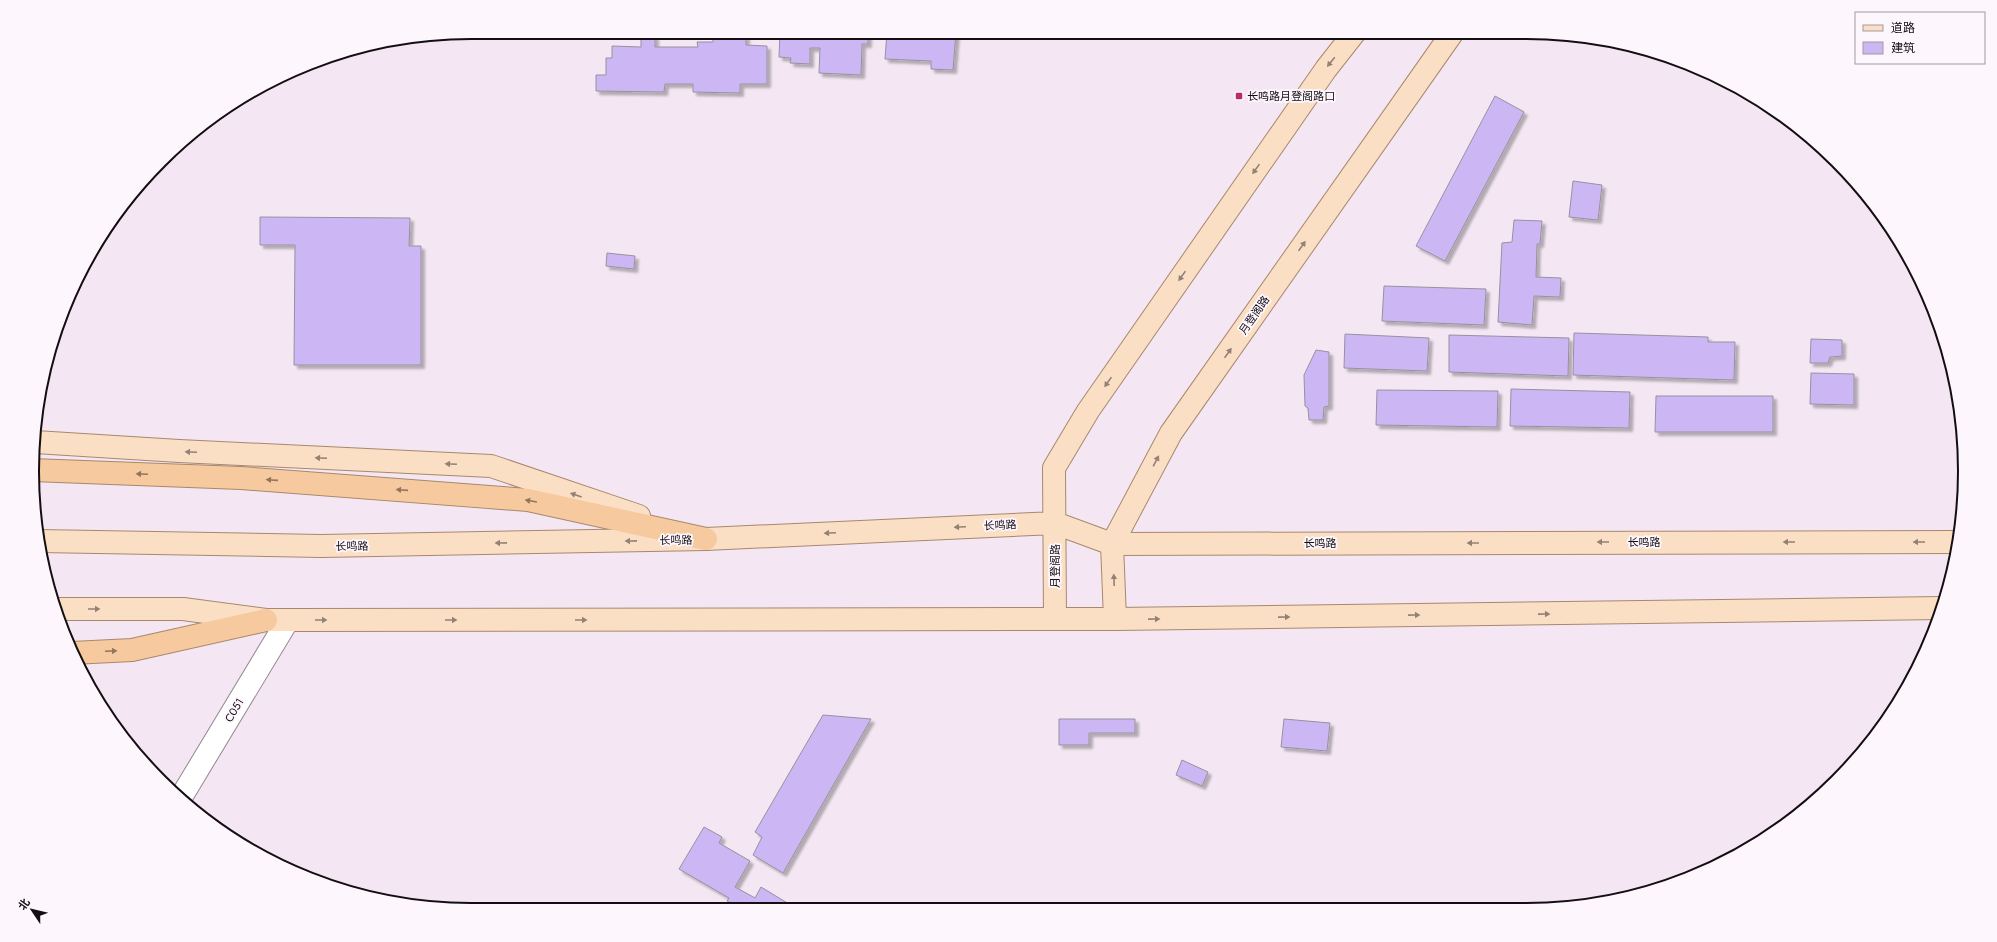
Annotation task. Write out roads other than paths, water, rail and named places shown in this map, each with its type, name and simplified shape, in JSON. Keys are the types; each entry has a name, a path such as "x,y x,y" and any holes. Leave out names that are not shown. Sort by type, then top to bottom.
{"highway":[{"path":"39,470 241,478 528,500 706,539"},
{"path":"79,652 132,650 266,620"}],"main road":[{"name":"月登阁路","path":"1055,618 1054,468 1084,418 1313,88 1351,39"},
{"name":"月登阁路","path":"1112,544 1171,433 1448,39"},
{"path":"40,442 179,451 491,466 706,539"},
{"name":"长鸣路","path":"45,541 321,546 706,539 1055,522 1112,544 1952,542"},
{"path":"1112,544 1115,619"},
{"path":"62,609 182,609 266,620 288,620 1115,619 1936,608"}],"street":[{"name":"C051","path":"183,793 288,620"}],"place":[{"name":"长鸣路月登阁路口","path":"1239,96"}]}
